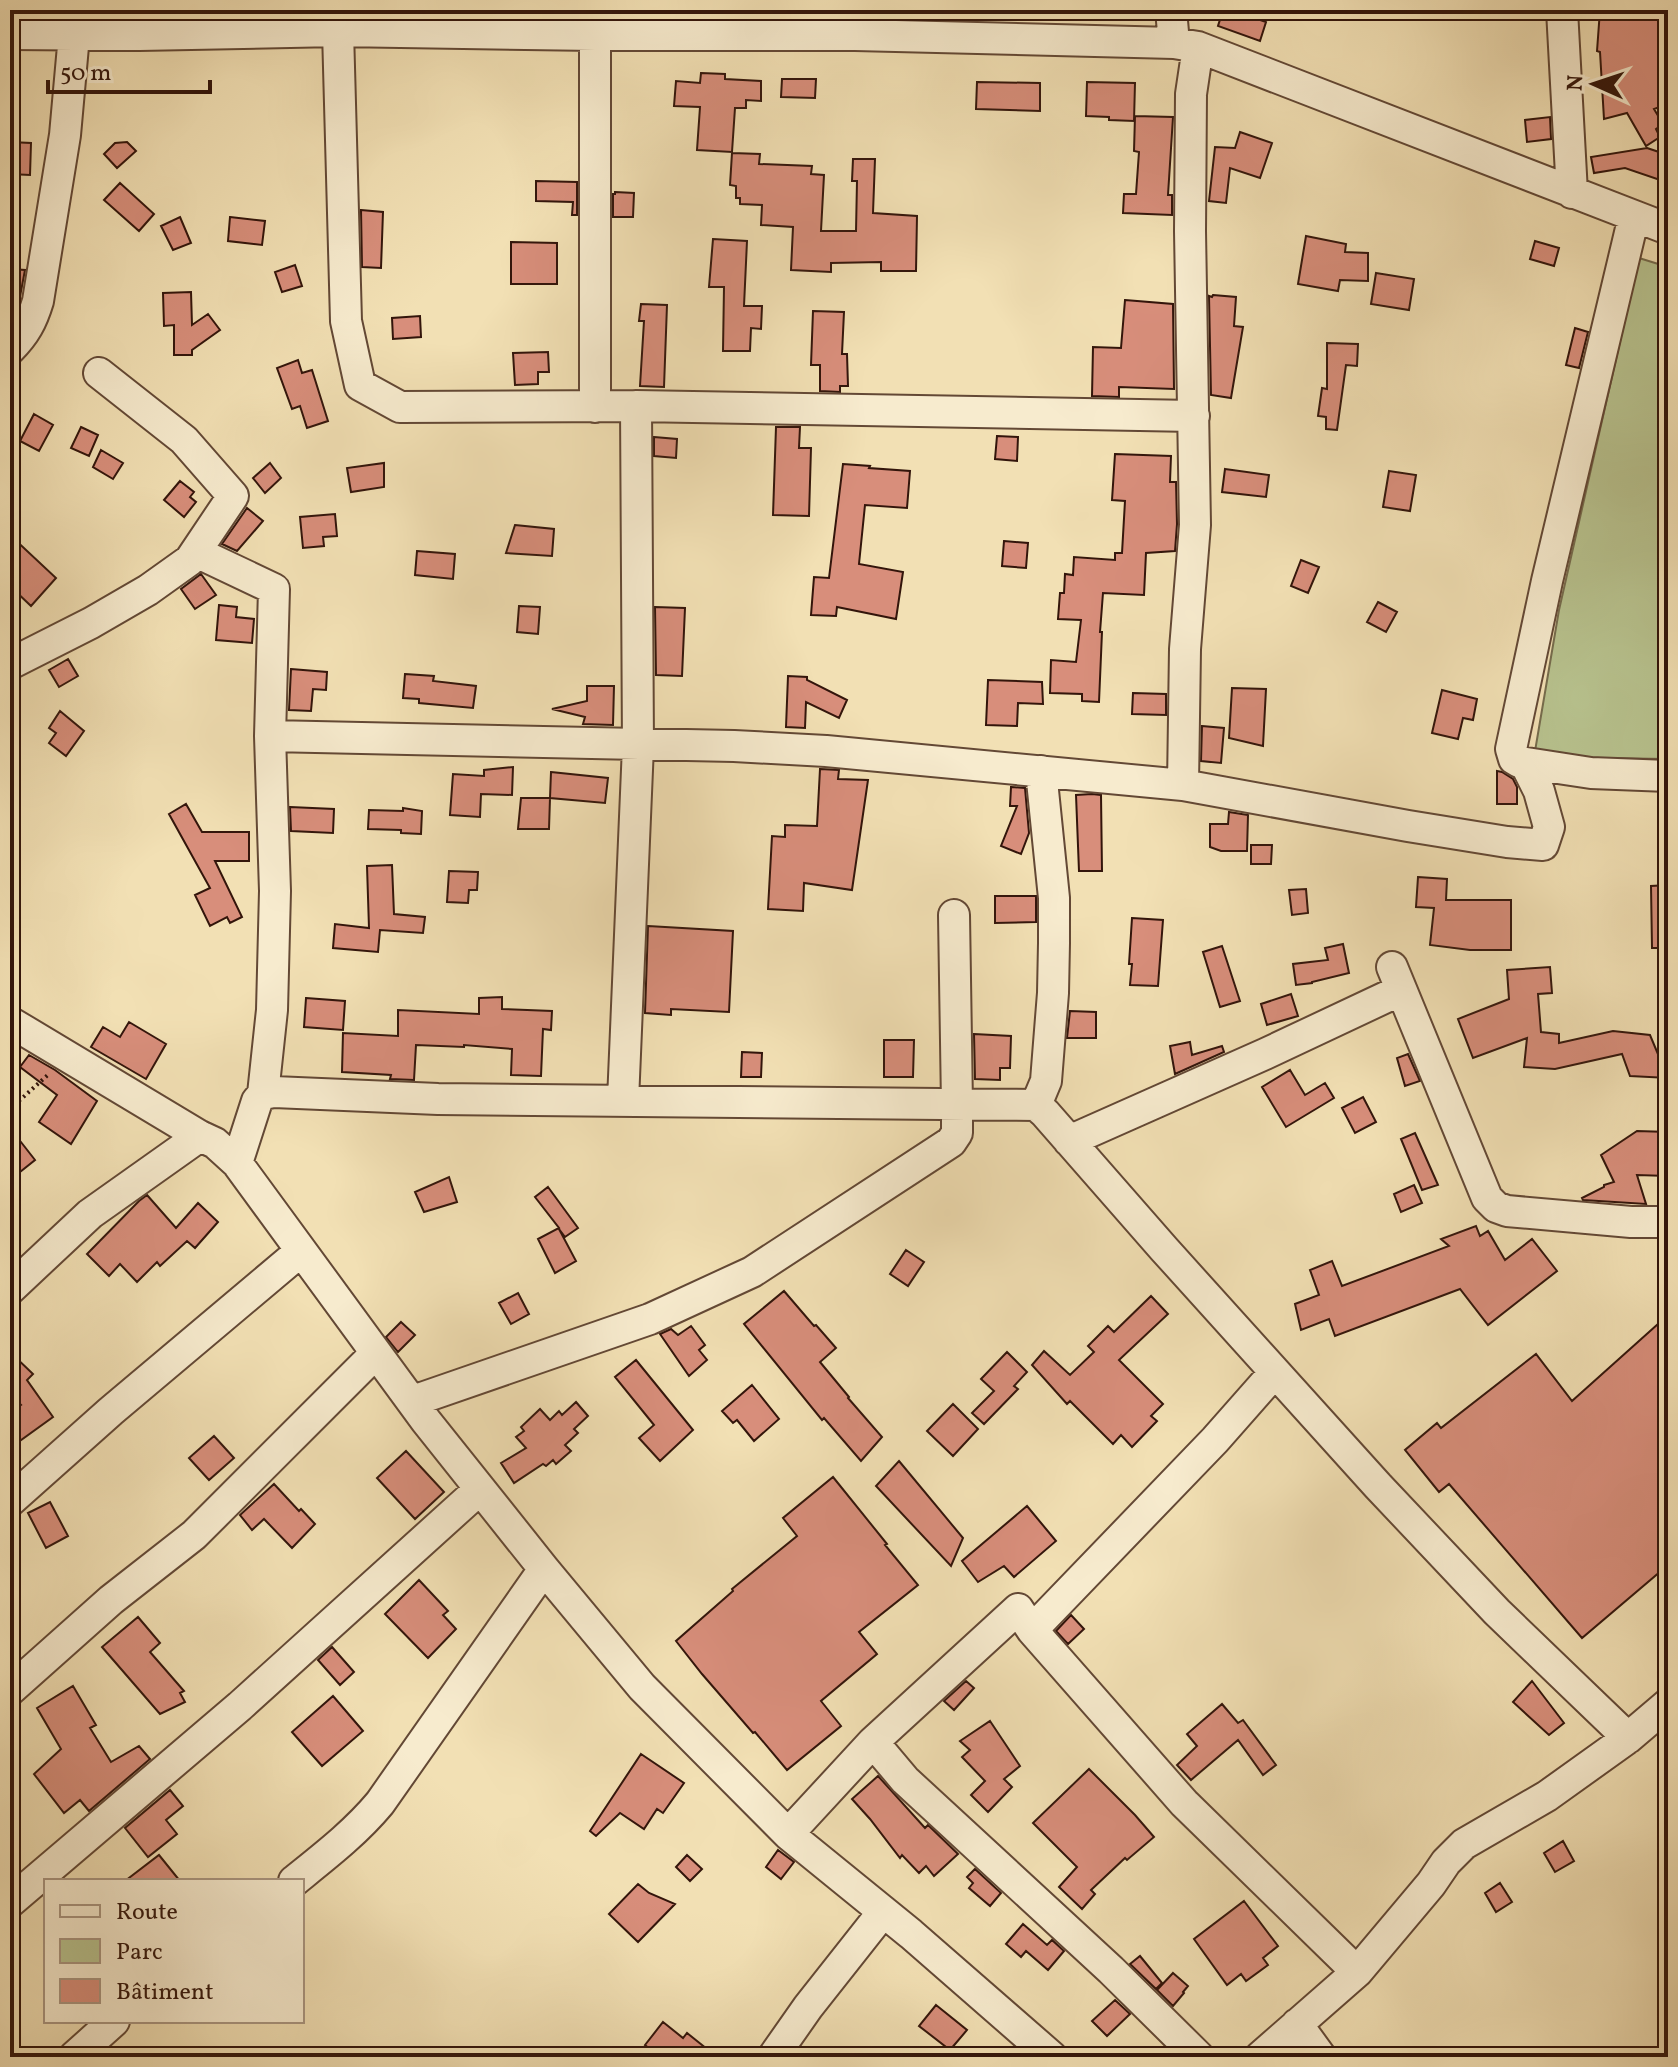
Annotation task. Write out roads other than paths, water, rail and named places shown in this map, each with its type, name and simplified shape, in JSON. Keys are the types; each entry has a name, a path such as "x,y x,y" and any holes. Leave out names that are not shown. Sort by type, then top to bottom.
{"street":[{"path":"1171,10 1186,45 1191,94 1195,525 1185,649 1183,785"},
{"path":"1562,10 1572,193"},
{"path":"10,349 23,337 38,301 65,135 72,22"},
{"path":"10,34 72,22 595,35 855,23 1186,45 1668,229"},
{"path":"338,31 346,321 360,385 400,407 636,406 1194,416"},
{"path":"595,35 595,407"},
{"path":"1634,216 1547,581 1511,749 1514,759 1525,763 1591,773 1668,776"},
{"path":"10,664 91,623 148,590 190,560 233,496 184,440 99,373"},
{"path":"623,1101 638,746 636,406"},
{"path":"196,552 274,589 270,736 275,891 272,1010 263,1094 257,1101 237,1163"},
{"path":"270,736 734,746 826,751 1183,785 1408,826 1543,845 1549,827 1539,791 1525,763"},
{"path":"1036,1105 1046,1081 1054,943 1054,898 1041,771"},
{"path":"413,1401 650,1319 752,1272 951,1142 957,1133 954,915"},
{"path":"1069,1141 1265,1054 1397,978 1487,1198 1496,1207 1507,1211 1631,1222 1668,1222"},
{"path":"10,1022 215,1143 237,1163 426,1421 642,1687 788,1834 1052,2057"},
{"path":"263,1094 438,1099 1036,1105 1378,1486 1497,1612 1628,1738"},
{"path":"10,1289 90,1214 200,1136"},
{"path":"10,1501 111,1411 301,1251"},
{"path":"10,1690 111,1600 194,1535 376,1353"},
{"path":"1032,1630 1215,1440 1275,1372"},
{"path":"10,1902 240,1706 480,1489"},
{"path":"296,1879 363,1823 380,1803 544,1569"},
{"path":"788,1834 873,1742 1018,1609 1032,1630 1184,1803 1357,1972"},
{"path":"1260,2057 1357,1972 1464,1844 1547,1796 1628,1738 1668,1704"},
{"path":"873,1742 905,1780 1111,1970 1199,2057"},
{"path":"773,2057 883,1912"},
{"path":"74,2057 112,2023"},
{"path":"1297,2024 1321,2057"}]}
